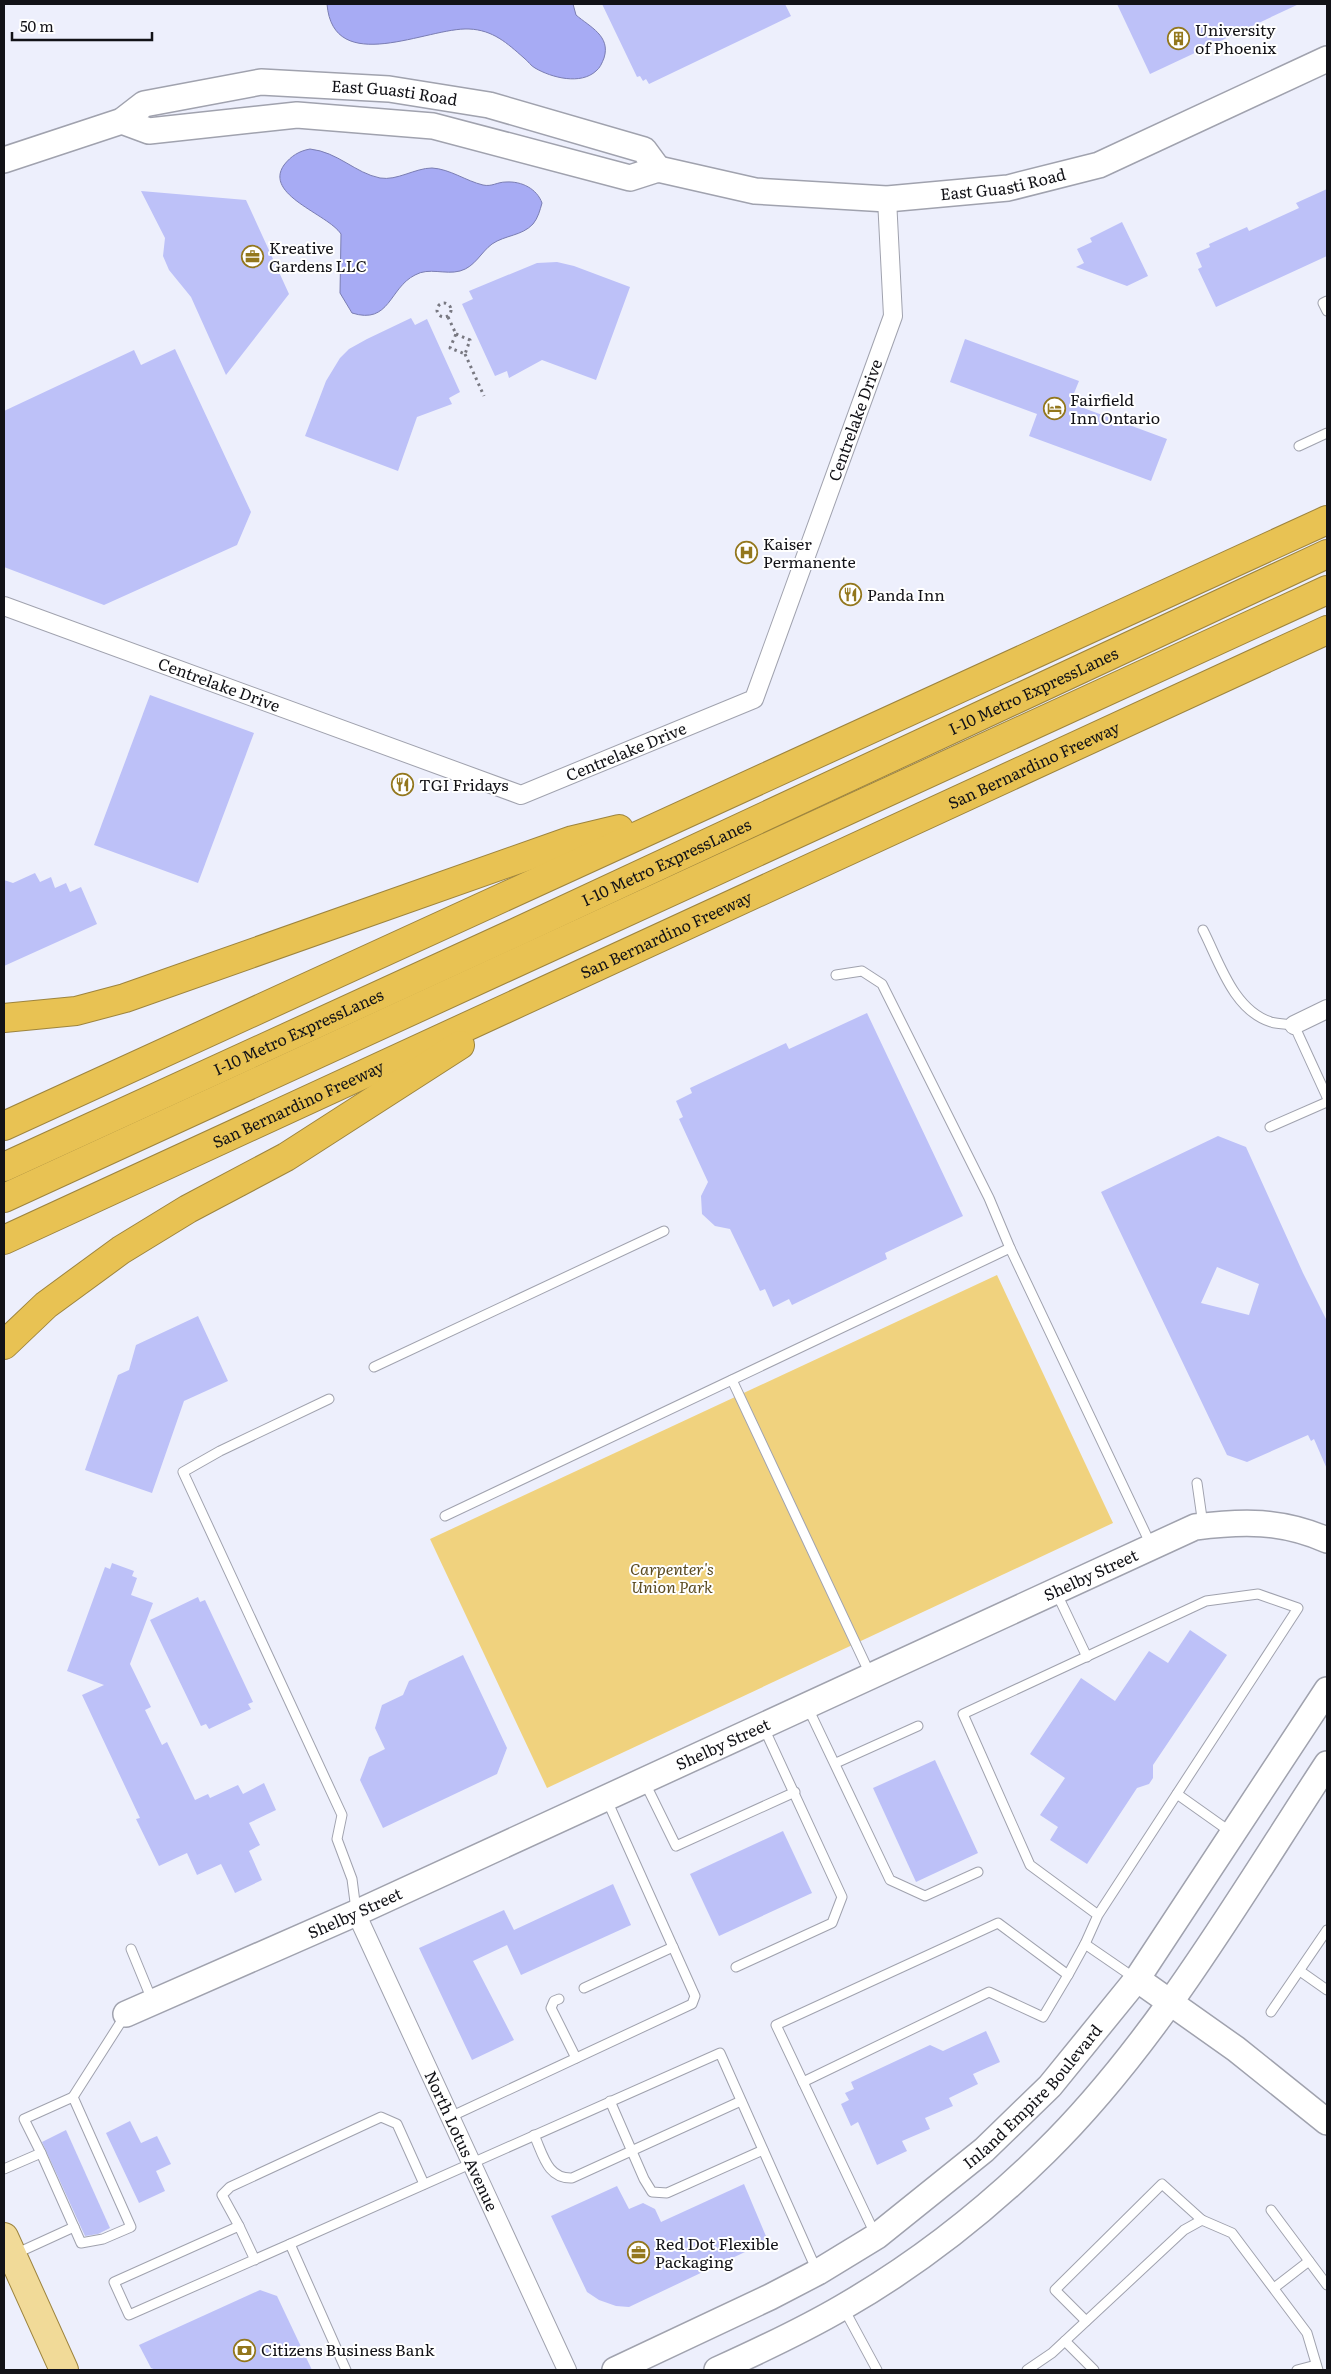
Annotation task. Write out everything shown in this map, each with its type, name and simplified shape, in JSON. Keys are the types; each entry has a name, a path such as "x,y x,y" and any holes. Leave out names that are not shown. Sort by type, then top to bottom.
{"highway":[{"path":"4,1126 677,816 1327,520"},
{"name":"I-10 Metro ExpressLanes","path":"4,1168 510,935 1327,554"},
{"name":"I-10 Metro ExpressLanes","path":"4,1198 1327,590"},
{"name":"San Bernardino Freeway","path":"4,1240 1327,630"},
{"path":"4,1018 76,1011 126,998 573,840 677,816"},
{"path":"4,1345 46,1305 121,1250 188,1209 286,1157 550,988"}],"main road":[{"name":"East Guasti Road","path":"122,122 149,131 297,115 423,126 630,178 658,169 755,190 887,198 1008,188 1099,165 1327,59"},
{"name":"East Guasti Road","path":"4,160 122,122 144,104 261,82 389,89 489,105 644,150 658,169"},
{"name":"Shelby Street","path":"126,2014 356,1913 1195,1528 1236,1522 1273,1523 1308,1532 1327,1540"},
{"name":"Inland Empire Boulevard","path":"615,2370 770,2297 818,2272 876,2236 984,2150 1050,2086 1137,1980 1327,1690"},
{"path":"717,2370 843,2307 943,2240 997,2196 1046,2152 1085,2110 1170,2003 1327,1764"},
{"path":"1137,1980 1236,2049 1327,2122"},
{"path":"8,2246 64,2370"}],"street":[{"name":"Centrelake Drive","path":"4,606 521,794 754,699 893,316 887,198"},
{"path":"1294,1025 1327,1009"},
{"name":"North Lotus Avenue","path":"356,1913 567,2370"}],"lane":[{"path":"1327,301 1324,303 1327,311"},
{"path":"1299,446 1327,433"},
{"path":"1203,930 1236,995 1250,1009 1270,1021 1294,1025 1327,1097"},
{"path":"836,975 862,971 882,984 989,1198 1010,1248 1153,1547"},
{"path":"1270,1127 1327,1102"},
{"path":"374,1368 664,1231"},
{"path":"445,1516 1010,1248"},
{"path":"732,1380 871,1676"},
{"path":"329,1399 220,1451 183,1472 342,1816 337,1839 352,1879 356,1913"},
{"path":"1197,1484 1203,1526"},
{"path":"1056,1592 1087,1656"},
{"path":"803,2082 989,1992 1043,2017 1085,1944 1098,1915 1298,1608 1258,1594 1206,1602 963,1714 1030,1866 1098,1915"},
{"path":"806,1706 836,1763 890,1880 925,1896 978,1872"},
{"path":"736,1967 832,1923 842,1897 763,1726"},
{"path":"836,1763 918,1726"},
{"path":"644,1780 676,1846 794,1792"},
{"path":"1177,1794 1233,1833"},
{"path":"450,2117 692,2004 695,1996 606,1798"},
{"path":"876,2236 776,2025 998,1923 1068,1975"},
{"path":"1270,2012 1327,1930"},
{"path":"1085,1944 1137,1980"},
{"path":"584,1988 673,1947"},
{"path":"131,1949 154,2002"},
{"path":"1300,1971 1327,1990"},
{"path":"559,1999 554,2002 551,2008 576,2058"},
{"path":"73,2097 131,2227 103,2239 81,2243 24,2119 73,2097 126,2014"},
{"path":"239,2226 114,2282 129,2315 720,2053 818,2272"},
{"path":"534,2135 551,2172 561,2179 572,2178 741,2100"},
{"path":"610,2101 652,2192 667,2193 763,2150"},
{"path":"255,2260 222,2195 230,2187 381,2117 397,2124 424,2184"},
{"path":"4,2169 41,2153"},
{"path":"1086,2321 1055,2290 1162,2184 1202,2220 1232,2233 1307,2333 1317,2367 1297,2370"},
{"path":"1272,2210 1327,2285"},
{"path":"1027,2370 1064,2341 1184,2230 1202,2220"},
{"path":"8,2246 74,2227"},
{"path":"290,2244 346,2370"},
{"path":"1274,2288 1310,2261"},
{"path":"843,2307 877,2370"},
{"path":"1064,2341 1094,2370"}],"path":[{"path":"448,317 441,317 438,313 438,306 442,303 446,303 452,308 448,317 456,334 470,340 465,354"},
{"path":"456,334 450,348 465,354 484,396"}],"green space":[{"name":"Carpenter's Union Park","path":"997,1275 1113,1523 547,1788 430,1539"}],"water":[{"path":"327,4 573,4 576,15 593,28 602,38 605,44 604,58 596,71 583,78 575,79 558,77 542,72 499,38 478,30 451,30 385,44 364,44 346,39 333,26"},
{"path":"310,149 329,154 362,172 380,178 393,178 432,168 483,185 506,182 518,183 533,190 542,203 539,214 529,228 492,244 474,263 465,269 454,272 431,271 420,273 406,281 382,310 374,314 365,315 352,313 340,293 341,234 324,219 289,195 282,186 280,176 284,165 296,154"}],"building":[{"path":"602,4 785,4 791,16 649,84 646,79 643,81 640,76 637,77"},
{"name":"University of Phoenix","path":"1117,4 1299,4 1150,74"},
{"path":"1327,189 1327,256 1216,307 1198,269 1202,267 1196,253 1210,247 1209,244 1247,227 1249,231 1299,208 1296,203"},
{"path":"141,191 246,200 289,294 226,375 191,297 169,270 163,256 165,238"},
{"path":"1122,222 1148,276 1127,286 1076,267 1084,263 1077,249 1092,242 1090,238"},
{"path":"557,262 574,266 630,287 596,380 542,360 509,378 507,371 495,376 462,304 473,299 469,291 537,263"},
{"path":"411,318 415,325 427,319 460,392 449,398 452,404 417,417 398,471 305,436 326,381 340,358 349,349"},
{"name":"Fairfield Inn Ontario","path":"965,339 1079,381 1070,403 1167,439 1151,481 1029,436 1037,414 950,382"},
{"path":"175,349 251,512 237,545 104,605 4,567 4,411 134,350 141,365"},
{"path":"150,695 254,733 198,883 94,845"},
{"path":"35,873 40,882 51,877 55,888 66,883 70,892 81,887 97,924 4,966 4,880 13,883"},
{"path":"867,1013 963,1216 885,1253 887,1259 792,1305 789,1299 773,1307 765,1289 760,1291 730,1229 715,1226 702,1214 701,1196 708,1182 679,1119 683,1117 676,1101 692,1093 690,1088 786,1043 789,1049"},
{"path":"1218,1136 1246,1147 1303,1273 1327,1321 1327,1469 1314,1439 1311,1441 1308,1435 1247,1462 1227,1455 1101,1192","holes":["1217,1267 1259,1284 1249,1315 1201,1303"]},
{"path":"198,1316 228,1381 184,1401 152,1493 85,1470 118,1375 129,1370 136,1345"},
{"path":"112,1563 134,1571 132,1576 137,1578 131,1595 153,1603 130,1664 151,1707 145,1710 162,1745 167,1742 195,1800 208,1794 210,1798 238,1785 243,1794 264,1783 276,1810 249,1823 260,1845 249,1851 262,1880 235,1893 221,1864 197,1875 187,1853 159,1866 136,1819 140,1818 82,1695 104,1685 67,1671 105,1567 110,1569"},
{"path":"198,1597 200,1602 205,1600 253,1702 248,1704 251,1709 209,1729 206,1724 201,1726 150,1620"},
{"path":"1190,1630 1227,1655 1153,1765 1153,1778 1149,1784 1137,1788 1087,1864 1050,1840 1058,1827 1040,1815 1065,1778 1030,1754 1081,1678 1115,1701 1149,1651 1168,1663"},
{"path":"463,1655 507,1748 497,1774 383,1828 360,1780 369,1757 385,1749 375,1728 382,1705 403,1695 409,1681"},
{"path":"935,1760 978,1853 916,1882 873,1788"},
{"path":"783,1831 812,1893 719,1936 690,1874"},
{"path":"613,1884 631,1925 521,1975 507,1945 473,1961 514,2040 472,2060 419,1948 504,1910 514,1930"},
{"path":"986,2031 1000,2062 973,2074 978,2084 949,2098 953,2106 925,2118 930,2129 902,2141 907,2151 877,2165 858,2122 851,2126 841,2104 849,2100 845,2093 854,2089 851,2082 930,2045 943,2051"},
{"path":"130,2121 141,2143 157,2136 171,2164 156,2171 165,2191 139,2203 106,2133"},
{"path":"66,2130 110,2228 98,2234 85,2236 42,2142"},
{"path":"744,2184 768,2241 629,2307 616,2306 599,2300 587,2292 551,2216 617,2186 629,2209 643,2203 655,2209 661,2222"},
{"path":"260,2290 277,2296 312,2370 156,2370 151,2368 139,2345"}],"place":[{"name":"University of Phoenix","path":"1179,39"},
{"name":"Kreative Gardens LLC","path":"253,257"},
{"name":"Fairfield Inn Ontario","path":"1054,409"},
{"name":"Kaiser Permanente","path":"747,553"},
{"name":"Panda Inn","path":"851,595"},
{"name":"TGI Fridays","path":"403,785"},
{"name":"Red Dot Flexible Packaging","path":"639,2253"},
{"name":"Citizens Business Bank","path":"245,2350"}]}
